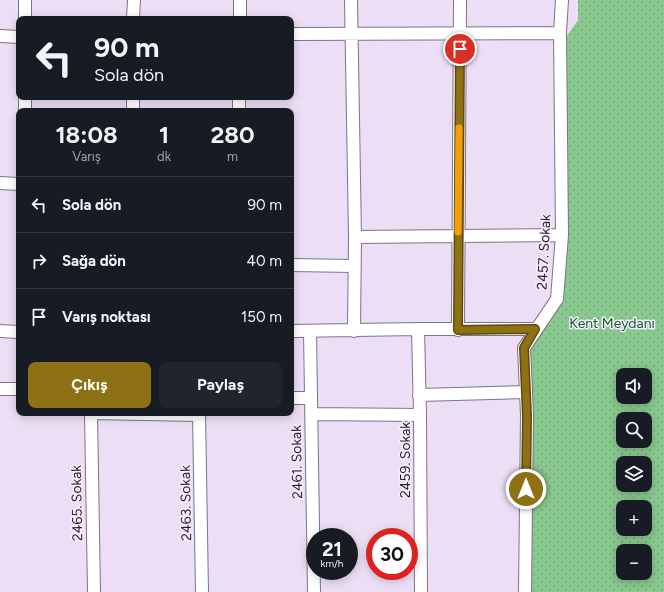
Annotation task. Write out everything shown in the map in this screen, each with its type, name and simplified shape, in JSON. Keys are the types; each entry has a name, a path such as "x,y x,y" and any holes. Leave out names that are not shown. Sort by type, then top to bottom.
{"street":[{"path":"25,0 25,16"},
{"path":"133,16 134,0"},
{"path":"240,0 240,16"},
{"path":"351,0 355,237 354,331"},
{"path":"458,330 460,0"},
{"name":"2457. Sokak","path":"525,592 527,416 524,348 535,329 557,300 562,235 560,32 562,0"},
{"path":"294,34 460,34 560,32"},
{"path":"0,36 16,37"},
{"path":"0,183 16,184"},
{"path":"355,237 562,235"},
{"path":"294,265 354,266"},
{"path":"294,332 418,329 535,329"},
{"name":"2459. Sokak","path":"418,329 420,395 421,592"},
{"path":"0,331 16,332"},
{"name":"2461. Sokak","path":"310,331 314,592"},
{"path":"0,389 16,389"},
{"path":"420,395 526,392"},
{"path":"294,398 311,398"},
{"path":"312,414 420,415"},
{"name":"2465. Sokak","path":"91,416 94,592"},
{"name":"2463. Sokak","path":"199,416 202,592"}],"green space":[{"name":"Kent Meydanı","path":"578,0 664,0 664,592 532,592 530,348 564,301 567,36 578,20"}],"slow traffic":[{"path":"458,232 459,128"}],"route":[{"path":"460,49 458,330 535,329 524,348 527,416 526,489"}]}
